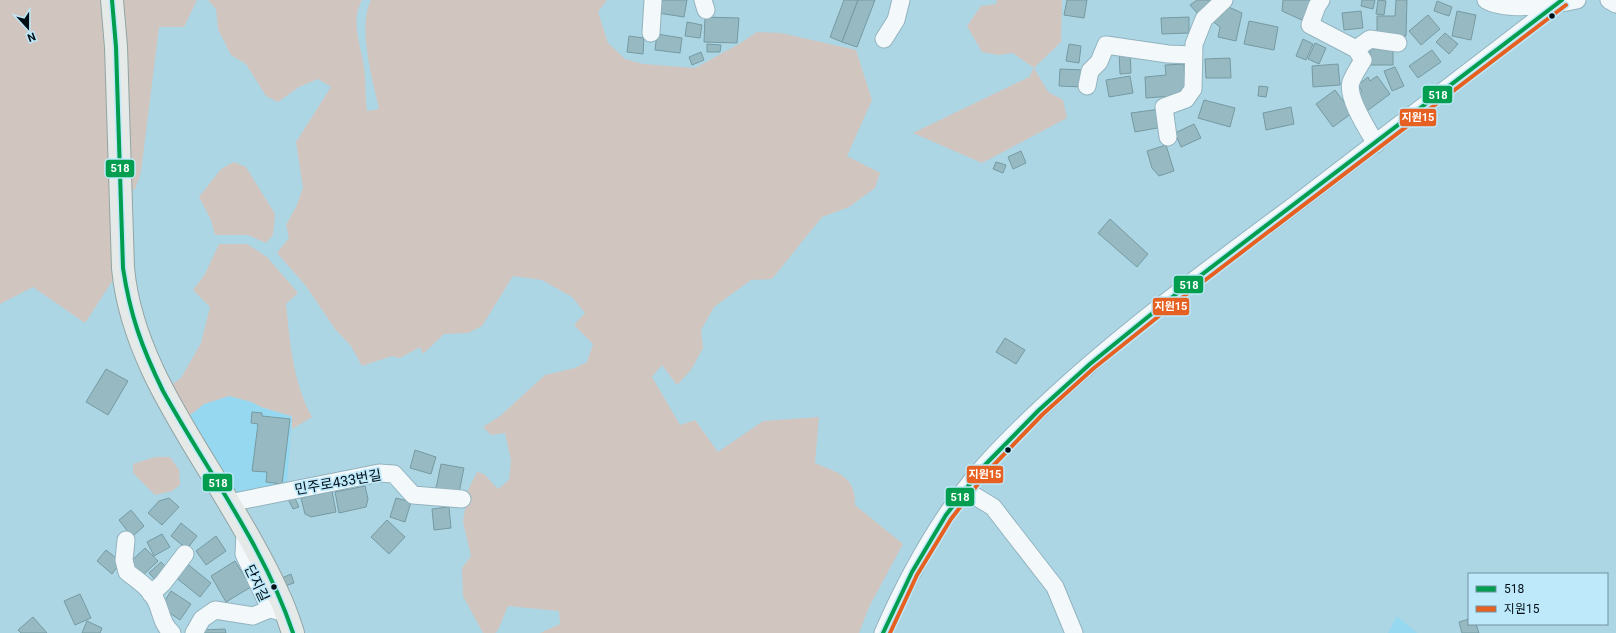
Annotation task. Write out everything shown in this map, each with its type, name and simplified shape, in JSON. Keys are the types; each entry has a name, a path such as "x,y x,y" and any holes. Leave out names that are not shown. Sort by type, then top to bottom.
{"main road":[{"path":"112,0 116,47 123,268 126,292 150,366 198,453 229,503 275,586 278,611 293,633"}],"street":[{"path":"651,32 653,0"},
{"path":"884,39 896,20 901,0"},
{"path":"1168,137 1164,107 1186,99 1193,89 1194,44 1204,19 1224,0"},
{"path":"1321,0 1317,6 1310,25 1356,49 1363,60 1351,82 1350,94 1363,122 1376,144"},
{"path":"1486,0 1520,7 1577,0"},
{"path":"1609,0 1616,4"},
{"path":"883,633 908,577 936,531 965,490 997,452 1027,422 1102,353 1190,284 1376,144 1558,2"},
{"path":"1356,49 1370,39 1398,43"},
{"path":"1087,86 1090,71 1099,62 1106,45 1168,54 1193,55"},
{"name":"민주로433번길","path":"229,503 378,472 394,474 413,495 462,499"},
{"path":"965,490 993,507 1055,587 1074,633"},
{"path":"126,540 124,560 127,572 146,587 157,602 166,627 172,633"},
{"path":"151,594 163,583 185,554"},
{"name":"단지길","path":"194,633 202,619 216,610 254,616 278,611"}],"shaded area":[{"path":"0,0 101,0 104,11 108,49 113,280 85,323 33,287 0,304"},
{"path":"121,0 197,0 184,27 159,27 141,172 135,189 129,192 128,53"},
{"path":"208,0 362,0 357,16 357,34 364,67 367,111 379,109 370,69 366,39 367,11 371,0 607,0 598,12 608,43 625,59 643,64 695,68 739,44 757,32 781,33 856,50 872,100 847,156 880,173 875,188 849,207 822,217 772,279 751,280 714,307 701,330 703,348 691,370 677,385 662,365 652,377 680,425 695,420 718,452 763,421 819,417 815,463 844,477 849,482 855,495 855,505 903,544 869,607 859,633 540,633 560,624 559,611 508,606 498,630 495,633 483,633 463,596 462,568 471,556 463,522 468,490 477,472 484,474 498,489 509,480 511,460 505,433 491,435 483,427 500,416 545,375 575,368 587,362 593,344 574,325 585,313 572,297 542,280 513,276 482,326 468,333 444,334 423,354 420,347 400,358 392,356 362,366 351,346 335,329 306,286 277,253 289,238 286,225 296,207 303,188 296,142 331,87 318,79 299,87 278,102 266,96 246,64 231,55 218,29 216,9"},
{"path":"997,0 1062,0 1061,42 1034,68 1013,53 998,55 982,52 967,26 981,6 996,4"},
{"path":"1034,68 1048,92 1063,100 1067,118 982,163 913,133 1029,77"},
{"path":"234,162 246,167 275,214 273,235 266,243 248,235 215,235 211,220 199,197 221,169"},
{"path":"219,244 247,244 267,257 298,293 286,304 289,333 296,376 300,390 312,417 292,429 292,416 261,407 252,402 229,396 204,404 189,416 170,386 181,378 201,343 210,307 193,290 205,274"},
{"path":"229,396 252,402 261,407 292,417 287,484 233,493 189,416 204,404"},
{"path":"155,457 170,457 179,470 180,485 172,491 155,495 133,473 133,464"},
{"path":"1397,616 1417,633 1388,633"}],"building":[{"path":"660,0 687,0 684,17 658,13"},
{"path":"844,0 858,0 842,42 830,37"},
{"path":"858,0 875,0 857,47 842,42"},
{"path":"1067,0 1087,0 1084,18 1064,15"},
{"path":"1197,0 1215,0 1198,14 1190,5"},
{"path":"1283,0 1313,0 1304,21 1282,11"},
{"path":"1362,0 1375,0 1373,9 1361,6"},
{"path":"1378,0 1386,1 1384,15 1376,14"},
{"path":"1396,0 1407,0 1406,36 1377,35 1377,16 1395,16"},
{"path":"1437,1 1452,7 1449,16 1434,11"},
{"path":"1222,4 1242,13 1236,41 1218,37 1220,27 1211,20"},
{"path":"1361,11 1363,28 1344,30 1342,13"},
{"path":"1457,11 1476,15 1471,40 1452,36"},
{"path":"1428,15 1440,29 1421,45 1409,31"},
{"path":"705,17 739,18 737,43 704,42"},
{"path":"1189,17 1189,33 1162,34 1161,18"},
{"path":"1249,21 1278,27 1274,50 1244,44"},
{"path":"687,22 702,25 700,38 685,36"},
{"path":"1445,33 1458,44 1449,54 1436,42"},
{"path":"657,34 682,38 680,53 655,50"},
{"path":"629,36 644,38 643,54 627,52"},
{"path":"1303,39 1313,44 1306,60 1296,56"},
{"path":"1315,43 1326,48 1319,64 1308,59"},
{"path":"707,44 721,45 720,52 707,52"},
{"path":"1069,44 1081,46 1079,63 1066,61"},
{"path":"1370,49 1393,49 1393,65 1370,65"},
{"path":"1432,50 1441,62 1418,78 1409,66"},
{"path":"1130,51 1131,73 1120,74 1119,52"},
{"path":"701,52 704,60 692,65 689,57"},
{"path":"1230,58 1231,78 1206,78 1205,59"},
{"path":"1184,64 1186,95 1146,98 1145,77 1166,75 1165,65"},
{"path":"1338,64 1340,85 1313,87 1312,66"},
{"path":"1395,67 1404,86 1392,91 1384,71"},
{"path":"1060,69 1085,70 1084,87 1059,86"},
{"path":"1130,76 1133,93 1109,97 1106,80"},
{"path":"1377,76 1390,94 1367,111 1356,96 1362,91 1358,85 1368,77 1370,81"},
{"path":"1259,86 1268,87 1266,97 1258,96"},
{"path":"1335,90 1352,113 1333,127 1316,104"},
{"path":"1204,100 1235,108 1230,127 1198,118"},
{"path":"1291,107 1294,124 1266,130 1263,113"},
{"path":"1160,109 1163,127 1135,132 1131,113"},
{"path":"1194,124 1201,138 1181,147 1175,133"},
{"path":"1166,145 1174,171 1159,176 1152,168 1147,151"},
{"path":"1021,151 1026,163 1013,169 1008,157"},
{"path":"996,162 1006,165 1003,173 993,169"},
{"path":"1110,219 1148,254 1137,267 1098,233"},
{"path":"1005,338 1025,350 1016,364 996,352"},
{"path":"106,369 128,381 108,415 86,402"},
{"path":"252,412 262,413 262,416 290,419 282,484 266,482 267,472 252,471 258,424 251,423"},
{"path":"415,450 436,457 431,474 410,468"},
{"path":"441,464 464,468 458,497 435,493"},
{"path":"365,486 368,499 366,507 339,513 335,492"},
{"path":"332,491 336,512 311,517 305,514 301,498"},
{"path":"293,494 299,507 293,509 287,497"},
{"path":"169,498 179,507 162,525 148,513 159,501"},
{"path":"396,498 411,502 405,522 390,517"},
{"path":"449,507 451,528 434,530 432,509"},
{"path":"131,510 144,526 132,537 119,520"},
{"path":"387,520 405,537 389,554 371,537"},
{"path":"181,523 197,536 187,549 171,536"},
{"path":"162,534 170,547 154,556 147,542"},
{"path":"216,536 226,551 206,565 196,551"},
{"path":"145,548 158,561 140,578 127,565"},
{"path":"106,550 121,562 112,574 97,561"},
{"path":"235,561 251,587 226,602 211,576"},
{"path":"161,562 169,570 157,582 149,573"},
{"path":"185,562 211,583 200,597 174,576"},
{"path":"291,574 294,583 285,586 282,578"},
{"path":"171,591 191,604 180,620 161,607"},
{"path":"80,594 91,618 75,625 64,601"},
{"path":"33,617 47,633 21,633 18,630"},
{"path":"1468,619 1468,625 1476,625 1479,633 1462,633 1459,622"},
{"path":"87,621 102,628 100,633 82,633"},
{"path":"225,629 226,633 202,633 202,630"}],"transit line":[{"name":"518","path":"112,0 116,47 123,268 133,316 143,346 163,391 251,539 281,601 293,633"},
{"name":"518","path":"883,633 912,572 946,515 983,467 1039,410 1090,364 1175,295 1562,0"},
{"name":"지원15","path":"890,633 917,575 951,519 988,471 1043,414 1094,368 1179,300 1566,5"}]}
